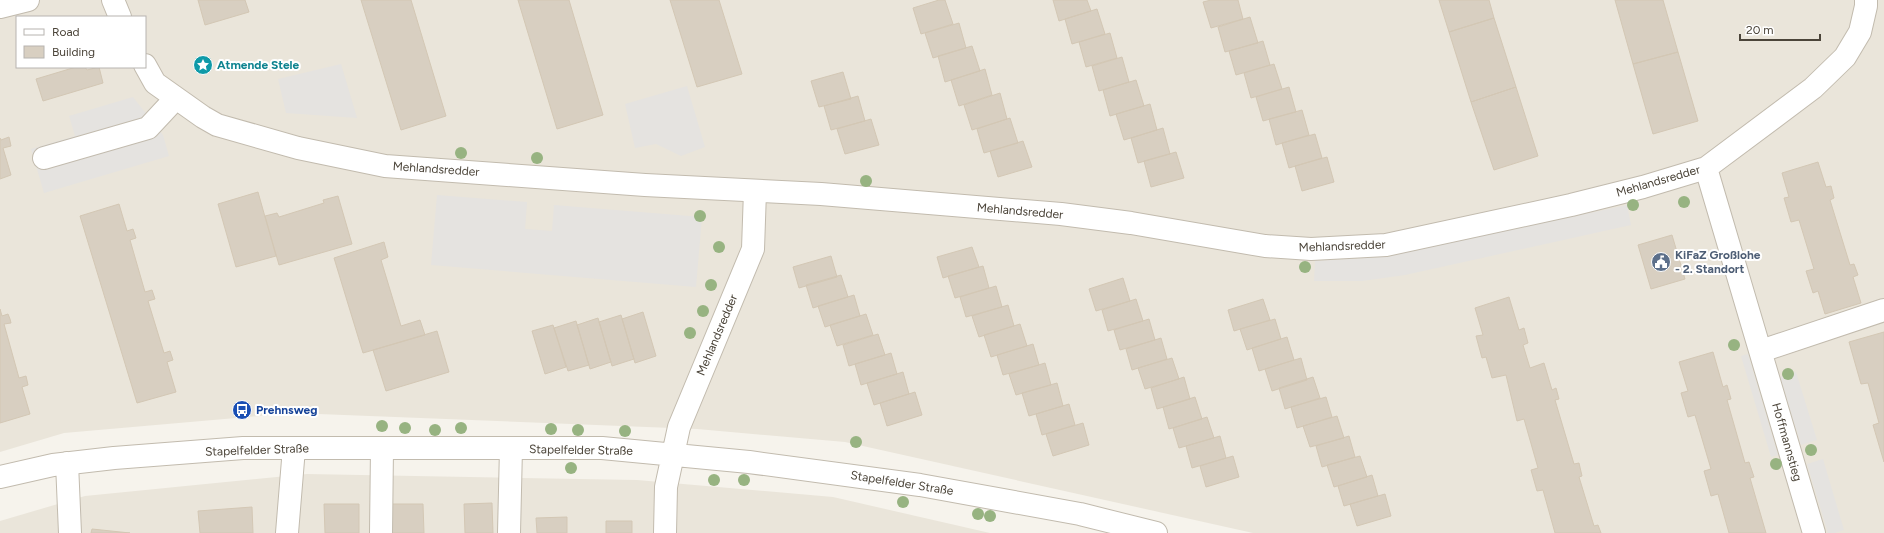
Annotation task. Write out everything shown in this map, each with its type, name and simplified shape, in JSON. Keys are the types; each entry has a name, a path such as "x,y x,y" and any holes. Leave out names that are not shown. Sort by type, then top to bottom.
{"street":[{"path":"0,7 28,0"},
{"path":"113,0 120,16"},
{"name":"Mehlandsredder","path":"146,67 155,82 217,125 298,148 385,166 755,191 821,194 1061,214 1130,223 1265,246 1311,249 1386,245 1571,205 1643,187 1706,168 1813,88 1845,57 1860,32 1866,0"},
{"path":"44,158 148,128 176,98"},
{"name":"Hoffmannstieg","path":"1706,168 1814,533"},
{"name":"Mehlandsredder","path":"666,533 666,487 679,427 753,249 755,191"},
{"path":"1761,351 1884,310"},
{"name":"Stapelfelder Straße","path":"0,477 33,468 67,463 243,448 602,448 749,462 920,485 1080,514 1156,533"},
{"path":"287,533 294,448"},
{"path":"509,533 511,448"},
{"path":"381,533 382,449"},
{"path":"67,463 70,533"}],"shaded area":[{"path":"0,0 1884,0 1884,533 1253,533 845,442 697,429 293,413 64,433 0,452"},
{"path":"341,64 357,118 286,113 278,79"},
{"path":"687,86 705,147 681,156 656,144 635,148 625,104"},
{"path":"133,97 163,135 169,156 44,193 31,149 75,136 69,116"},
{"path":"437,195 527,202 525,229 552,231 554,205 702,217 696,287 431,265"},
{"path":"1627,205 1631,225 1405,275 1362,281 1314,281 1315,261 1383,257"},
{"path":"1748,354 1778,455 1771,457 1741,356"},
{"path":"1796,372 1817,440 1801,445 1780,377"},
{"path":"1823,459 1844,530 1835,533 1828,533 1807,464"},
{"path":"307,474 637,480 833,497 990,533 0,533 0,521 85,496"}],"building":[{"path":"198,0 245,0 249,12 205,25"},
{"path":"361,0 411,0 446,116 401,130"},
{"path":"518,0 569,0 603,115 557,129"},
{"path":"670,0 719,0 742,74 697,87"},
{"path":"939,0 945,0 953,24 921,34 913,8"},
{"path":"1053,0 1087,0 1091,11 1059,21"},
{"path":"1211,0 1238,0 1243,19 1211,28 1203,2"},
{"path":"1439,0 1489,0 1494,18 1449,32"},
{"path":"1615,0 1663,0 1678,52 1633,64"},
{"path":"1097,9 1105,34 1072,44 1065,19"},
{"path":"1250,17 1258,43 1225,52 1218,27"},
{"path":"1494,18 1516,87 1471,102 1449,32"},
{"path":"959,23 966,48 933,58 925,33"},
{"path":"1110,33 1117,58 1086,67 1079,42"},
{"path":"1263,41 1270,65 1236,75 1229,51"},
{"path":"972,46 980,71 945,82 938,56"},
{"path":"1678,52 1698,121 1653,134 1633,64"},
{"path":"1122,57 1129,82 1099,91 1092,66"},
{"path":"1274,64 1282,89 1251,98 1244,73"},
{"path":"73,68 86,68 87,70 99,68 103,83 43,101 36,79"},
{"path":"985,69 992,95 959,106 951,80"},
{"path":"843,72 851,99 819,107 811,81"},
{"path":"1136,80 1144,106 1110,116 1103,90"},
{"path":"1289,87 1296,112 1263,121 1256,97"},
{"path":"1516,87 1538,156 1494,170 1471,102"},
{"path":"1000,93 1007,119 972,130 964,105"},
{"path":"858,96 865,121 831,130 824,106"},
{"path":"1150,104 1157,130 1124,140 1116,114"},
{"path":"1302,110 1309,135 1276,145 1269,119"},
{"path":"1010,118 1018,143 984,153 977,129"},
{"path":"871,119 879,145 845,154 837,129"},
{"path":"1163,128 1170,154 1138,163 1131,138"},
{"path":"1315,134 1322,158 1289,168 1282,143"},
{"path":"9,137 11,146 3,148 11,175 0,179 0,138 1,140"},
{"path":"1023,141 1032,167 998,177 990,151"},
{"path":"1176,152 1184,178 1151,187 1144,161"},
{"path":"1327,157 1334,182 1302,191 1295,166"},
{"path":"1818,162 1826,187 1831,186 1834,198 1830,200 1850,265 1854,264 1858,275 1853,277 1861,303 1825,314 1818,291 1813,293 1806,271 1814,269 1799,220 1791,222 1784,198 1789,197 1782,173"},
{"path":"258,192 276,256 236,267 218,204"},
{"path":"338,196 352,244 279,265 265,216 277,213 279,217 324,203 323,200"},
{"path":"119,204 127,231 133,229 136,238 130,240 145,292 152,290 155,299 148,301 164,353 170,351 173,360 167,362 176,392 137,403 80,216"},
{"name":"KiFaZ Großlohe - 2. Standort","path":"1672,235 1685,279 1651,289 1638,245"},
{"path":"384,242 388,257 381,260 401,326 420,320 425,335 363,353 334,258"},
{"path":"972,247 979,267 943,278 937,257"},
{"path":"831,256 837,277 799,288 793,267"},
{"path":"983,266 989,288 955,298 948,276"},
{"path":"841,275 848,297 813,308 806,285"},
{"path":"1123,278 1130,301 1096,311 1089,289"},
{"path":"996,286 1002,307 966,317 960,297"},
{"path":"854,295 860,316 825,327 818,306"},
{"path":"1509,297 1519,330 1524,328 1528,343 1523,345 1530,368 1544,363 1552,390 1556,388 1559,399 1555,400 1574,464 1579,463 1582,476 1579,477 1594,526 1598,525 1601,533 1555,533 1543,490 1537,491 1531,470 1538,468 1524,419 1517,421 1506,375 1492,378 1486,357 1482,358 1476,336 1483,335 1475,308"},
{"path":"1136,299 1143,321 1108,331 1102,310"},
{"path":"1263,299 1270,320 1234,331 1228,310"},
{"path":"1008,305 1014,326 979,337 972,316"},
{"path":"0,309 2,316 8,314 10,319 11,323 4,324 19,378 26,376 28,385 22,387 30,414 0,423"},
{"path":"643,312 656,356 635,363 622,319"},
{"path":"866,314 873,335 837,346 830,325"},
{"path":"621,315 634,359 612,366 599,322"},
{"path":"598,318 611,362 590,369 577,325"},
{"path":"1149,319 1155,340 1120,350 1114,330"},
{"path":"1275,319 1281,339 1247,350 1240,329"},
{"path":"576,321 589,365 568,371 554,328"},
{"path":"1020,324 1027,346 991,357 984,335"},
{"path":"553,325 566,367 545,374 532,331"},
{"path":"437,331 449,372 386,391 373,350"},
{"path":"1884,332 1884,462 1873,425 1879,423 1868,383 1861,384 1849,342"},
{"path":"878,334 885,355 849,366 843,345"},
{"path":"1287,337 1294,360 1259,371 1252,348"},
{"path":"1161,338 1167,359 1132,370 1126,349"},
{"path":"1033,344 1039,365 1003,375 997,355"},
{"path":"1713,352 1723,387 1727,385 1731,399 1727,400 1745,463 1749,462 1754,477 1750,478 1766,533 1729,533 1718,494 1711,496 1704,471 1711,469 1695,415 1688,417 1681,393 1688,391 1679,362"},
{"path":"891,353 897,374 861,385 855,364"},
{"path":"1172,358 1179,379 1145,389 1138,368"},
{"path":"1301,358 1307,380 1272,391 1265,369"},
{"path":"1045,363 1051,385 1016,395 1009,374"},
{"path":"903,372 909,394 874,405 867,383"},
{"path":"1184,377 1190,399 1157,409 1151,388"},
{"path":"1313,377 1320,398 1285,409 1279,388"},
{"path":"1057,383 1063,406 1029,416 1022,393"},
{"path":"915,392 922,415 887,426 880,403"},
{"path":"1195,397 1202,419 1169,429 1163,407"},
{"path":"1326,397 1332,417 1297,428 1291,407"},
{"path":"1069,404 1075,425 1042,435 1036,414"},
{"path":"1337,416 1344,438 1310,447 1303,426"},
{"path":"1207,417 1214,438 1179,448 1173,428"},
{"path":"1083,423 1089,445 1053,456 1046,434"},
{"path":"1220,436 1226,458 1192,468 1186,446"},
{"path":"1349,436 1355,457 1322,467 1316,446"},
{"path":"1233,456 1239,477 1206,487 1200,466"},
{"path":"1360,456 1367,477 1334,487 1327,465"},
{"path":"1372,475 1378,496 1344,506 1338,486"},
{"path":"1385,494 1391,516 1357,526 1350,504"},
{"path":"492,503 493,533 465,533 464,504"},
{"path":"324,504 359,504 359,533 325,533"},
{"path":"391,504 423,504 424,533 392,533"},
{"path":"252,507 253,533 200,533 198,511"},
{"path":"567,517 567,533 537,533 536,518"},
{"path":"606,521 632,521 632,533 606,533"},
{"path":"92,529 130,533 91,533"}],"place":[{"name":"Atmende Stele","path":"203,65"},
{"name":"KiFaZ Großlohe - 2. Standort","path":"1661,262"},
{"name":"Prehnsweg","path":"242,410"}]}
